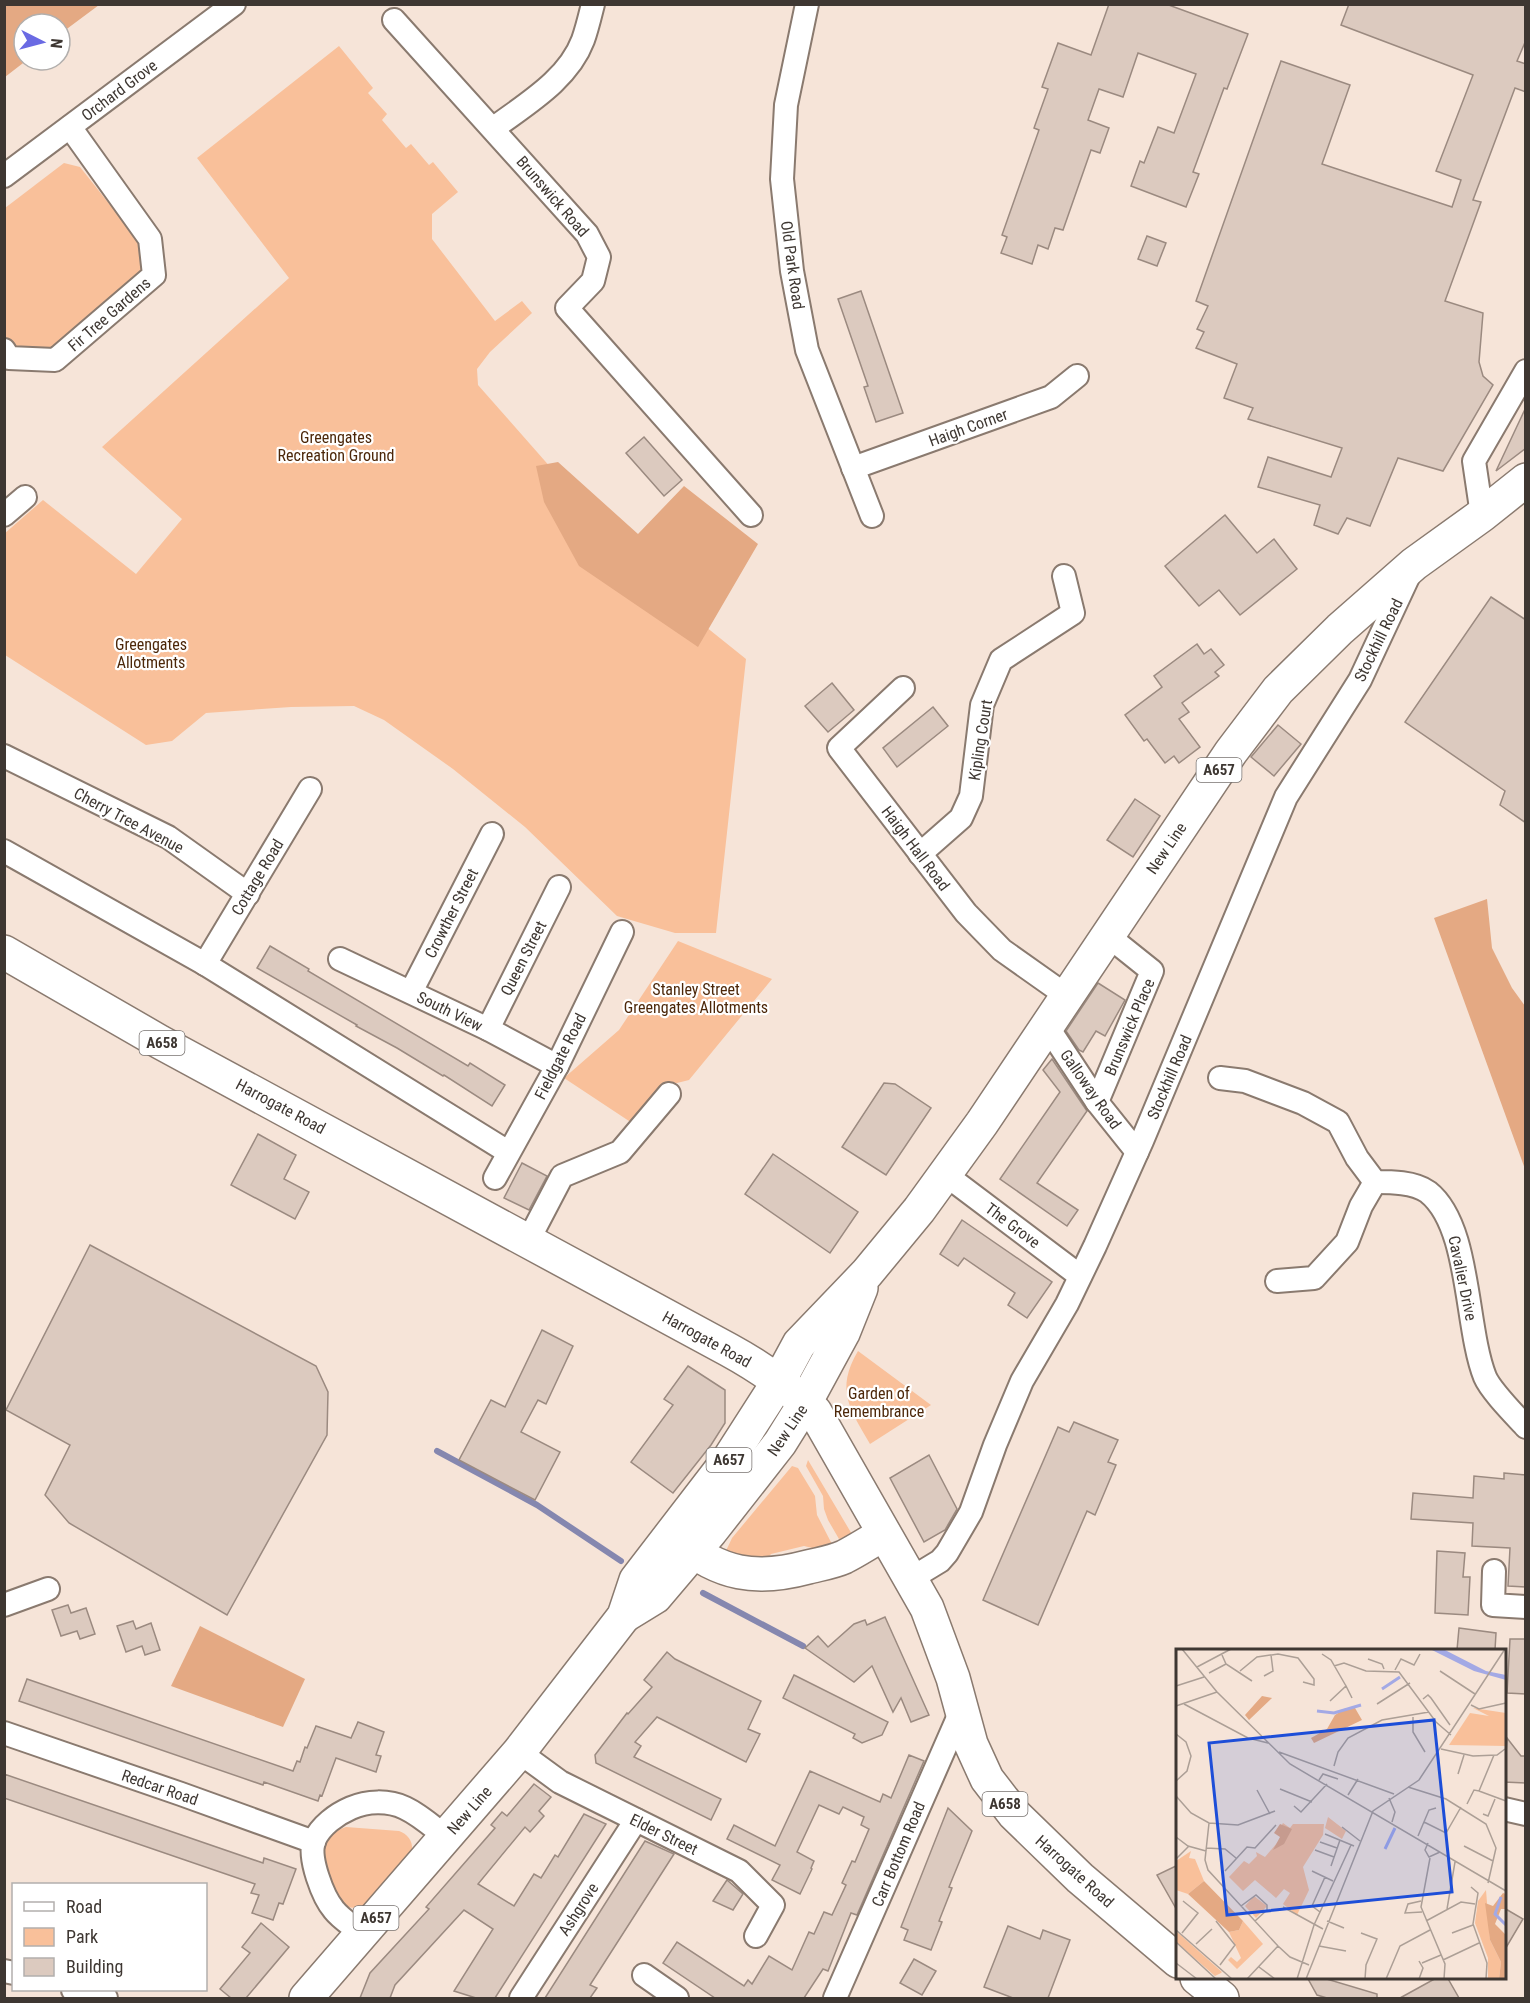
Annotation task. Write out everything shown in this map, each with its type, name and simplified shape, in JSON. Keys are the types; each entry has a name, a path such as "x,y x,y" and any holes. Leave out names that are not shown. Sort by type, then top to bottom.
{"main road":[{"name":"New Line","path":"306,1998 519,1752 624,1616 655,1597 729,1459 779,1381 799,1344 867,1272 946,1175 1231,752 1278,690 1340,629 1414,564 1526,480"},
{"name":"Harrogate Road","path":"4,952 160,1042 729,1350 779,1381 806,1403 815,1412 884,1534 912,1578 927,1608 942,1645 970,1744 987,1779 1014,1814 1080,1878 1176,1959"},
{"name":"New Line","path":"683,1544 780,1443 806,1403 843,1333 867,1272"},
{"path":"683,1544 725,1569 742,1573 774,1575 835,1560 884,1534"},
{"path":"1199,1979 1222,1998"}],"street":[{"name":"Orchard Grove","path":"4,176 234,4"},
{"path":"494,128 543,92 570,63 583,41 593,4"},
{"name":"Old Park Road","path":"807,4 786,105 782,179 792,271 807,350 872,516"},
{"name":"Brunswick Road","path":"394,20 494,128 587,234 599,257 593,281 567,308 752,515"},
{"name":"Fir Tree Gardens","path":"4,350 9,357 55,360 154,275 150,239 70,127"},
{"path":"1482,515 1474,461 1526,370"},
{"name":"Haigh Corner","path":"853,468 1051,397 1077,376"},
{"path":"4,515 25,497"},
{"name":"Stockhill Road","path":"912,1578 940,1561 954,1545 971,1512 995,1444 1022,1381 1066,1304 1137,1152 1286,797 1360,680 1414,564"},
{"name":"Kipling Court","path":"920,854 961,818 971,796 982,705 1001,660 1073,613 1064,576"},
{"name":"Haigh Hall Road","path":"903,688 839,748 966,913 1002,950 1067,996"},
{"name":"Cherry Tree Avenue","path":"4,756 168,837 248,894"},
{"name":"Cottage Road","path":"205,964 310,789"},
{"name":"Crowther Street","path":"411,992 492,834"},
{"path":"4,851 205,964 508,1152"},
{"name":"Queen Street","path":"488,1029 559,887"},
{"name":"Fieldgate Road","path":"495,1178 557,1066 622,932"},
{"name":"Brunswick Place","path":"1097,1102 1152,971 1107,936"},
{"name":"South View","path":"340,959 488,1029 557,1066"},
{"name":"Galloway Road","path":"1047,1026 1097,1102 1137,1152"},
{"path":"1220,1078 1245,1081 1303,1103 1338,1122 1358,1158 1375,1182 1361,1206 1347,1242 1314,1278 1277,1281"},
{"path":"528,1241 562,1176 620,1152 669,1094"},
{"name":"The Grove","path":"946,1175 1080,1276"},
{"name":"Cavalier Drive","path":"1375,1182 1400,1183 1427,1191 1440,1206 1454,1230 1470,1305 1476,1347 1486,1380 1526,1427"},
{"path":"1494,1571 1493,1605 1526,1607"},
{"path":"4,1605 48,1589"},
{"name":"Carr Bottom Road","path":"835,1998 961,1711"},
{"name":"Redcar Road","path":"4,1733 314,1842"},
{"name":"Elder Street","path":"519,1752 560,1782 739,1871 773,1905 756,1936"},
{"path":"362,1934 334,1911 316,1872 314,1842 322,1830 339,1815 359,1805 389,1803 404,1807 446,1837"},
{"path":"1506,1809 1526,1814"},
{"name":"Ashgrove","path":"521,1998 636,1820"},
{"path":"650,1986 677,1998"},
{"path":"80,1991 106,1998"}],"green space":[{"name":"Greengates Recreation Ground","path":"339,46 373,88 368,93 387,114 382,120 406,148 411,144 429,165 433,162 458,192 432,214 432,239 495,321 522,301 532,313 490,352 477,369 478,385 655,586 746,659 716,933 675,933 617,916 525,827 453,769 384,720 354,706 291,707 206,713 172,741 146,745 5,655 4,534 43,500 136,574 182,519 102,447 289,278 197,158"},
{"path":"64,163 80,167 145,249 149,274 43,360 14,352 5,338 5,208"},
{"name":"Stanley Street Greengates Allotments","path":"678,941 772,979 689,1080 661,1087 632,1123 564,1078 619,1030"},
{"name":"Garden of Remembrance","path":"858,1351 931,1405 870,1444 851,1409 846,1388 847,1377"},
{"path":"808,1460 853,1536 847,1542 844,1537 839,1539 828,1520 823,1496 806,1466"},
{"path":"792,1466 798,1468 815,1496 817,1515 835,1550 829,1552 804,1546 771,1554 765,1561 725,1553 732,1538"},
{"path":"346,1827 399,1831 405,1834 412,1843 410,1855 391,1878 365,1906 358,1908 346,1906 336,1895 328,1878 324,1860 323,1852 327,1838"}],"shaded area":[{"path":"5,4 99,4 72,25 72,12 12,12 12,72 5,77"},
{"path":"558,462 638,534 684,486 758,544 698,647 579,566 544,502 536,466"},
{"path":"1487,899 1492,948 1512,988 1525,1006 1525,1169 1434,918"},
{"path":"200,1626 305,1679 283,1727 171,1686"}],"building":[{"path":"1109,4 1166,4 1248,34 1227,89 1224,88 1193,172 1199,174 1186,207 1131,186 1140,161 1144,163 1158,127 1174,133 1196,74 1138,53 1123,97 1099,89 1088,120 1109,128 1100,153 1091,150 1063,230 1055,228 1048,249 1038,245 1032,264 1001,253 1007,237 1002,235 1039,130 1034,128 1048,89 1042,87 1058,43 1091,55"},
{"path":"1349,4 1526,4 1526,40 1517,61 1526,64 1526,92 1515,88 1473,200 1481,202 1445,301 1483,313 1479,362 1483,376 1493,385 1443,471 1398,458 1370,526 1347,518 1338,534 1314,525 1320,505 1258,487 1268,457 1331,477 1342,448 1248,419 1253,408 1224,398 1237,364 1196,348 1204,332 1197,329 1208,306 1196,301 1281,61 1350,85 1322,164 1452,207 1461,180 1436,171 1473,75 1341,25"},
{"path":"1147,236 1166,243 1157,266 1138,259"},
{"path":"861,291 903,413 876,422 864,387 868,386 838,299"},
{"path":"1526,407 1526,448 1496,471"},
{"path":"644,437 682,480 664,496 626,453"},
{"path":"1225,515 1257,553 1274,539 1297,569 1240,615 1219,590 1199,606 1165,566"},
{"path":"1491,597 1526,620 1526,823 1500,805 1505,791 1405,722"},
{"path":"1197,644 1204,654 1211,649 1224,665 1215,672 1219,676 1182,703 1189,712 1179,719 1200,747 1179,763 1174,756 1165,763 1147,739 1144,741 1125,715 1162,687 1154,676"},
{"path":"832,683 854,710 828,732 805,706"},
{"path":"933,707 948,726 897,767 883,748"},
{"path":"1278,725 1301,744 1274,776 1251,757"},
{"path":"1135,799 1160,816 1133,857 1107,840"},
{"path":"270,946 468,1066 470,1063 505,1085 492,1106 444,1075 257,968"},
{"path":"1098,983 1125,1000 1105,1036 1096,1031 1083,1052 1079,1050 1066,1031"},
{"path":"1052,1059 1087,1111 1037,1183 1078,1210 1067,1226 1000,1179 1060,1092 1043,1070"},
{"path":"884,1083 895,1084 931,1108 886,1175 842,1147"},
{"path":"258,1134 296,1155 284,1179 309,1192 295,1219 231,1185"},
{"path":"773,1154 858,1212 830,1253 745,1194"},
{"path":"522,1163 547,1176 529,1210 504,1198"},
{"path":"962,1220 1052,1282 1027,1318 1008,1305 1015,1293 964,1258 958,1266 940,1254"},
{"path":"90,1245 316,1366 328,1392 327,1435 227,1615 69,1523 45,1495 70,1445 6,1410"},
{"path":"542,1330 573,1346 546,1404 538,1400 521,1432 560,1452 535,1500 459,1460 491,1400 505,1407"},
{"path":"688,1366 725,1390 725,1423 711,1445 673,1493 631,1462 673,1405 664,1399"},
{"path":"1074,1422 1118,1440 1108,1462 1116,1465 1095,1515 1087,1511 1038,1625 983,1600 1058,1427 1069,1432"},
{"path":"929,1455 957,1509 945,1530 924,1542 890,1478"},
{"path":"1504,1473 1526,1475 1526,1587 1508,1586 1510,1548 1472,1546 1473,1523 1411,1519 1413,1493 1473,1498 1474,1476 1504,1479"},
{"path":"1437,1551 1465,1553 1463,1577 1470,1577 1468,1615 1435,1613"},
{"path":"68,1605 71,1613 86,1608 95,1634 80,1639 77,1631 61,1636 52,1610"},
{"path":"885,1617 929,1715 911,1722 901,1698 893,1712 872,1666 854,1682 805,1648 818,1636 828,1647 854,1624 865,1620 867,1625"},
{"path":"133,1621 136,1629 151,1623 160,1650 145,1655 142,1646 126,1652 117,1626"},
{"path":"1459,1628 1496,1633 1495,1649 1457,1649"},
{"path":"1510,1639 1526,1639 1526,1694 1507,1693"},
{"path":"667,1652 675,1659 761,1701 748,1729 760,1734 746,1762 657,1717 635,1742 641,1746 634,1757 721,1799 711,1820 596,1763 595,1755 627,1713 652,1687 644,1680"},
{"path":"794,1675 888,1722 882,1735 862,1743 853,1738 855,1734 783,1698"},
{"path":"27,1679 293,1771 297,1761 300,1762 316,1726 351,1738 358,1722 384,1732 376,1755 381,1756 376,1772 336,1758 318,1801 264,1782 263,1785 19,1701"},
{"path":"1507,1738 1521,1756 1526,1756 1526,1783 1506,1782"},
{"path":"909,1755 924,1761 857,1915 851,1913 828,1971 823,1969 804,1998 715,1998 663,1963 677,1942 744,1986 748,1980 752,1984 769,1956 792,1970 809,1932 814,1934 824,1912 832,1915 846,1885 842,1883 852,1861 855,1862 869,1829 861,1825 864,1817 843,1807 839,1814 819,1805 797,1852 814,1861 800,1894 772,1880 780,1865 727,1839 734,1825 775,1846 810,1771 880,1802 883,1794 891,1798"},
{"path":"4,1774 263,1863 264,1858 296,1869 283,1904 279,1903 273,1920 252,1913 259,1895 251,1893 255,1884 4,1798"},
{"path":"534,1784 551,1797 539,1811 544,1816 530,1832 525,1827 478,1884 514,1906 534,1874 541,1878 555,1855 558,1857 584,1814 606,1824 495,1998 476,1998 454,1991 493,1929 464,1910 395,1985 390,1998 360,1998 370,1973 429,1909 426,1907 495,1828 491,1825 502,1812 507,1816"},
{"path":"948,1808 972,1831 949,1887 952,1888 931,1950 904,1940 908,1930 901,1927"},
{"path":"645,1841 674,1854 590,1985 597,1988 590,1998 545,1998"},
{"path":"1176,1866 1176,1908 1157,1875"},
{"path":"727,1880 743,1894 733,1910 713,1901"},
{"path":"1506,1909 1523,1919 1506,1948"},
{"path":"261,1923 289,1947 246,1998 231,1998 220,1989 250,1953 242,1947"},
{"path":"1008,1926 1040,1939 1043,1930 1070,1940 1048,1998 1013,1998 984,1987"},
{"path":"914,1959 936,1971 922,1995 900,1983"},
{"path":"1308,1979 1327,1979 1377,1994 1377,1998 1327,1998 1317,1995"},
{"path":"1434,1979 1448,1979 1459,1998 1400,1998"}],"waterway":[{"path":"437,1451 537,1505 621,1561"},
{"path":"703,1593 803,1646"}],"park label":[{"name":"Greengates Allotments","path":"151,653"}]}
